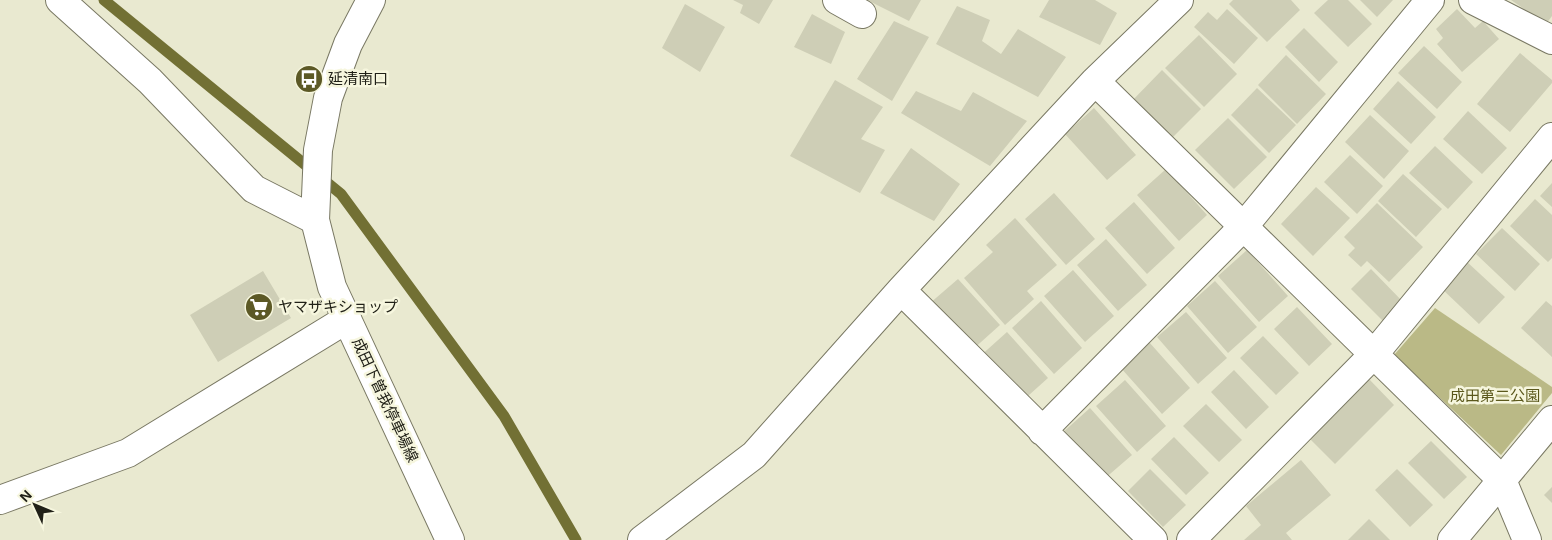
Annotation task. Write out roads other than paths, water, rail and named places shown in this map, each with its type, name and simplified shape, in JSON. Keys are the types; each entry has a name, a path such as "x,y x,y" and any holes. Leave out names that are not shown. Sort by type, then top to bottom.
{"street":[{"path":"60,0 150,81 254,189 315,220"},
{"name":"成田下曽我停車場線","path":"371,0 348,44 328,98 318,150 315,220 332,287 450,540"},
{"path":"837,0 862,14"},
{"path":"642,540 754,455 901,290 1095,81 1179,0"},
{"path":"1042,431 1244,226 1430,0"},
{"path":"1473,0 1552,40"},
{"path":"1095,81 1502,480 1527,540"},
{"path":"1191,540 1374,354 1552,137"},
{"path":"901,290 1153,540"},
{"path":"0,500 128,453 347,319"},
{"path":"1452,540 1552,420"}],"waterway":[{"path":"104,0 341,194 504,416 576,540"}],"place":[{"name":"延清南口","path":"309,79"},
{"name":"ヤマザキショップ","path":"259,307"}],"park label":[{"name":"成田第二公園","path":"1495,396"}]}
